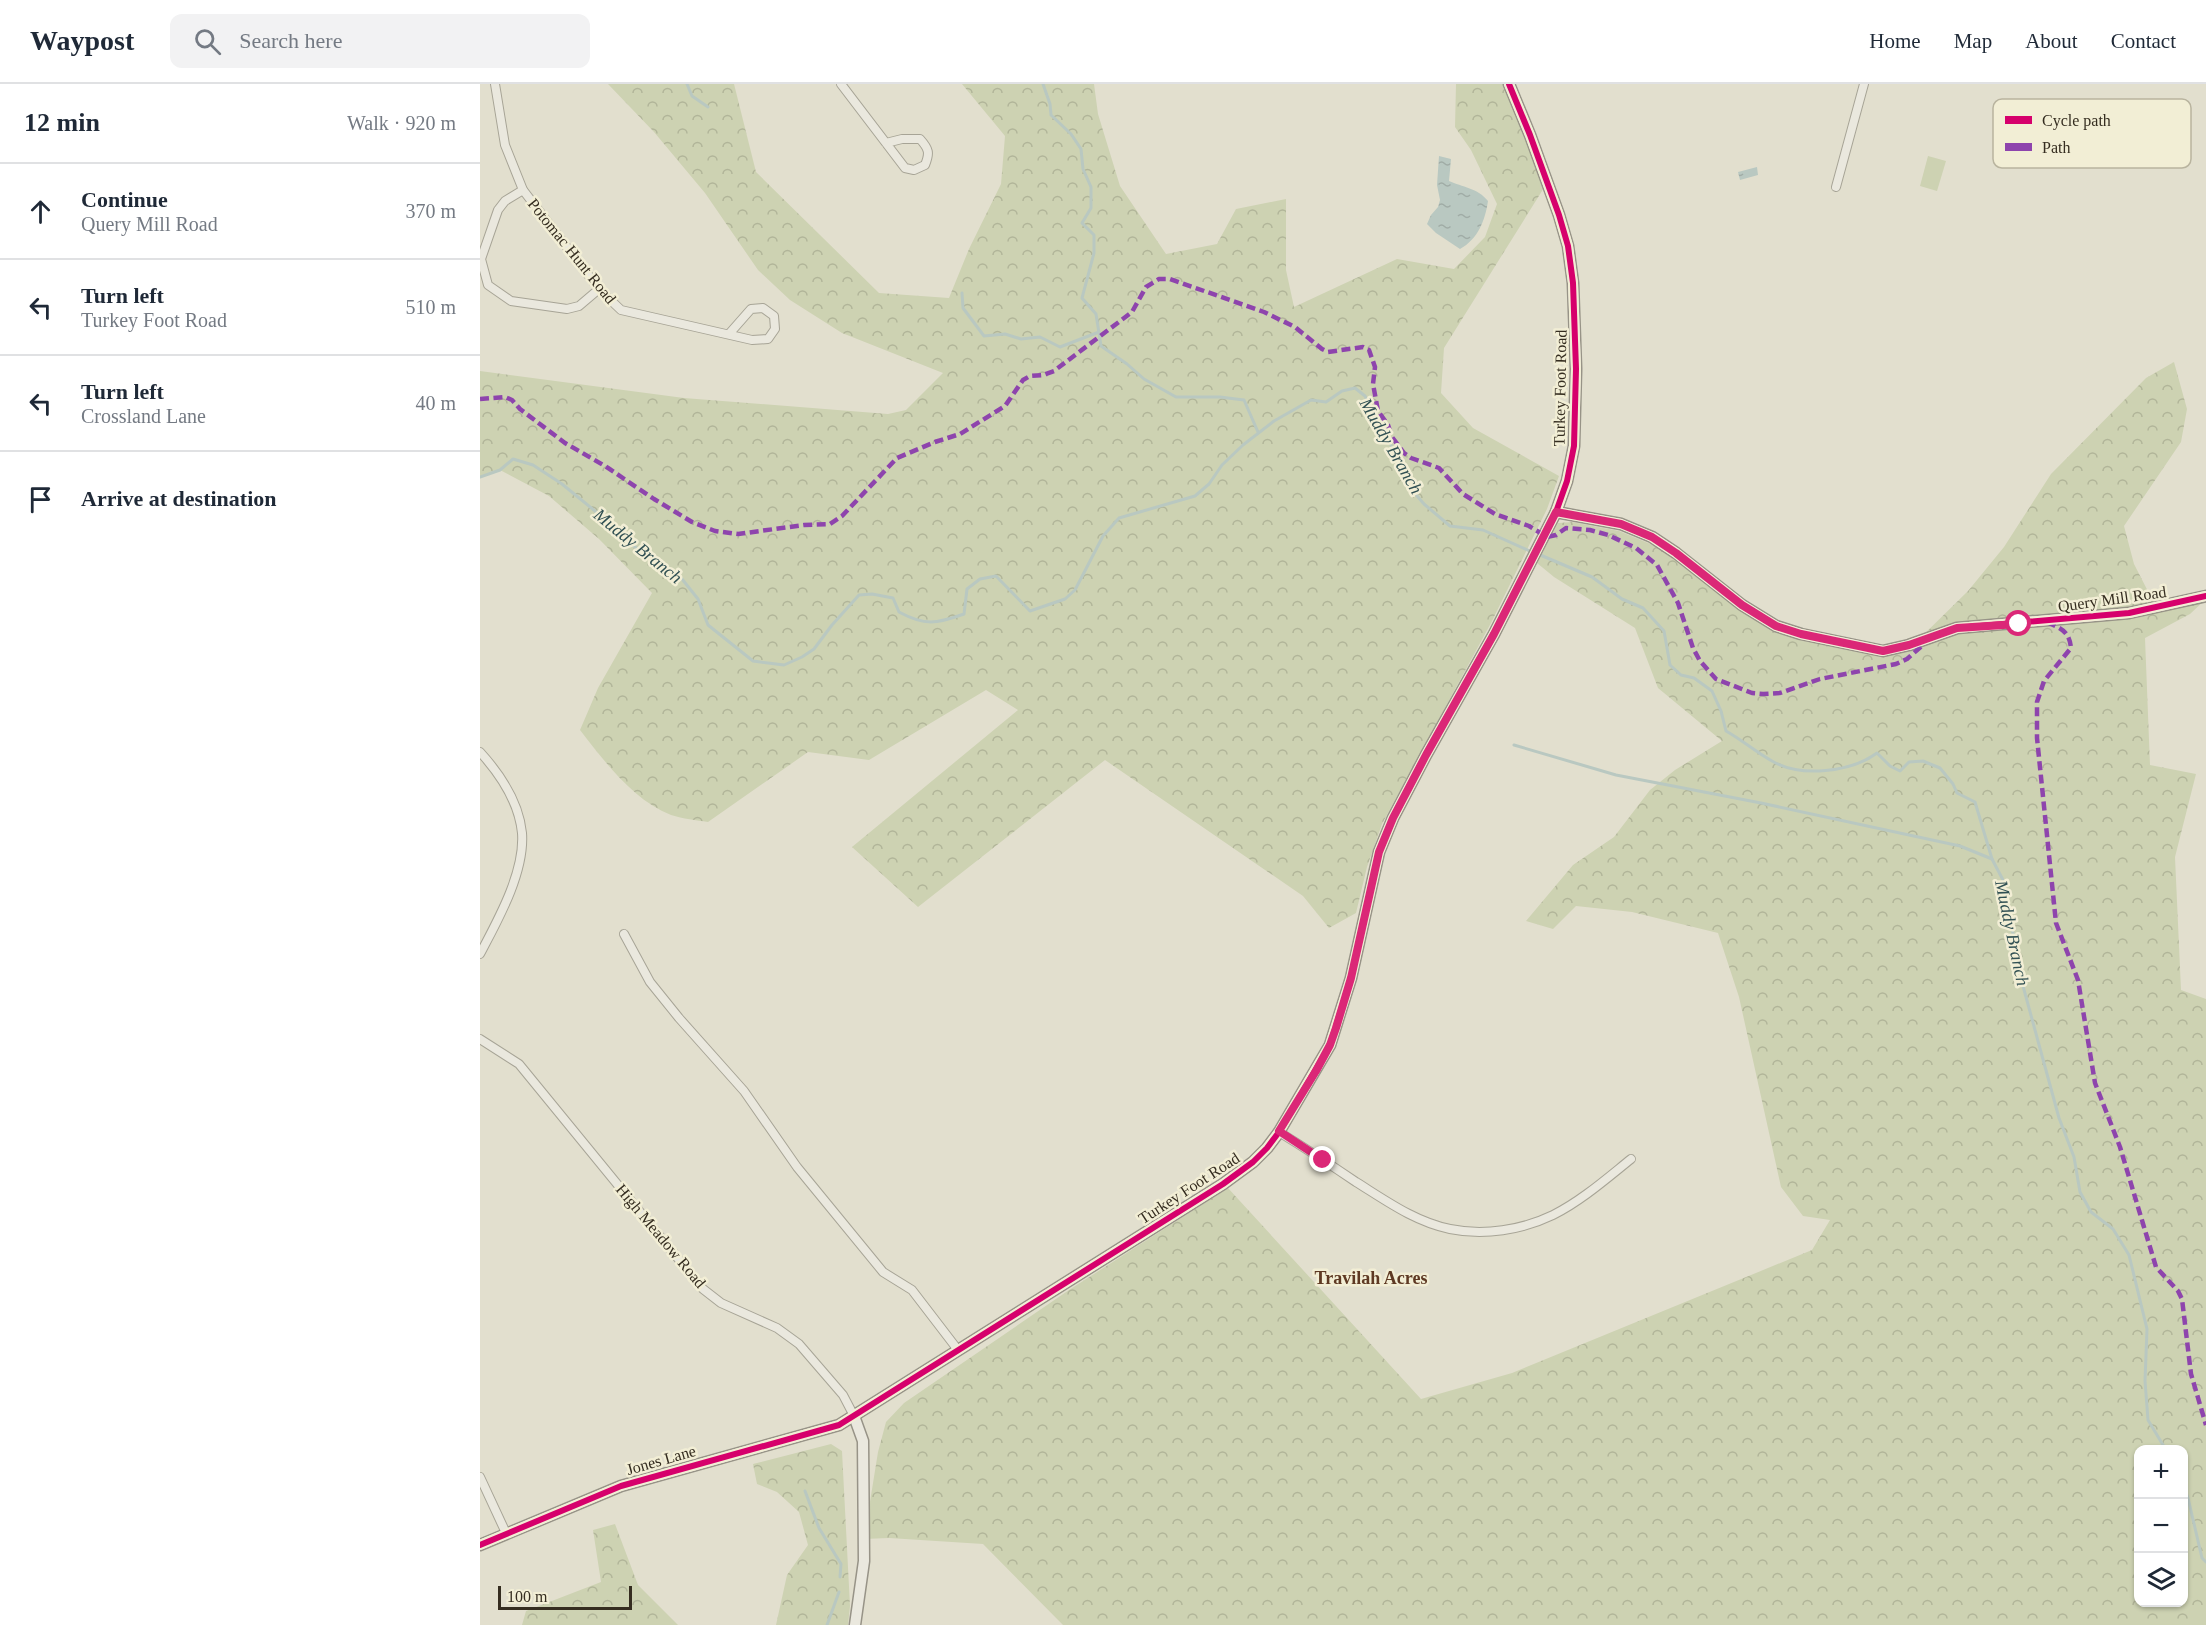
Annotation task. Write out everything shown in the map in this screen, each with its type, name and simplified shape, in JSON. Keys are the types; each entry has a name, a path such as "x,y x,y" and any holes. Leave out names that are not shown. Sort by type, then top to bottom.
{"street":[{"name":"Potomac Hunt Road","path":"495,84 505,145 523,190 599,289 621,310 752,340 768,339 775,329 774,316 763,308 751,309 729,334"},
{"path":"841,84 905,168 914,170 925,165 929,156 928,148 920,139 902,139 886,143"},
{"name":"Turkey Foot Road","path":"854,1416 1223,1184 1253,1162 1279,1131 1330,1045 1351,978 1379,852 1393,818 1494,634 1556,512 1567,481 1574,446 1576,369 1573,283 1568,246 1530,135 1509,84"},
{"path":"1836,187 1864,84"},
{"path":"523,190 505,201 498,210 481,259 488,285 510,301 567,309 579,306 599,289"},
{"name":"Query Mill Road","path":"1556,512 1621,524 1652,537 1742,605 1776,626 1801,634 1883,651 1909,645 1957,628 2129,613 2206,596"},
{"path":"480,752 498,773 516,808 522,833 519,860 509,891 480,954"},
{"path":"624,934 650,982 744,1091 797,1167 883,1272 912,1290 958,1350"},
{"name":"High Meadow Road","path":"480,1039 519,1064 703,1289 721,1303 777,1328 799,1344 843,1395 854,1416"},
{"path":"1279,1131 1392,1205 1421,1220 1448,1229 1463,1231 1511,1230 1551,1216 1574,1204 1631,1159"},
{"path":"854,1416 863,1441 864,1550 855,1625"},
{"name":"Jones Lane","path":"480,1545 621,1486 840,1425 854,1416"},
{"path":"480,1477 506,1533"}],"green space":[{"path":"608,84 734,84 756,172 879,293 949,298 969,249 1001,184 1005,136 962,84 1094,84 1098,114 1120,186 1166,254 1217,244 1236,209 1286,199 1286,270 1294,307 1397,259 1454,269 1485,237 1497,204 1471,150 1455,127 1456,84 1509,84 1547,183 1444,348 1441,393 1473,428 1559,476 1547,509 1491,623 1382,824 1367,867 1356,913 1329,928 1303,896 1105,760 918,907 852,847 1018,710 986,690 869,760 808,752 708,822 671,815 657,808 632,790 610,767 580,730 598,688 652,593 599,539 549,496 500,470 480,477 480,371 684,398 888,414 906,410 943,373 842,333 790,300 758,270 705,193 654,132"},
{"path":"1928,156 1946,161 1937,191 1920,186"},
{"path":"2174,362 2187,409 2181,442 2124,526 2134,564 2156,607 2206,599 2190,614 2145,638 2150,765 2196,774 2175,857 2181,990 2206,999 2206,1625 1063,1625 983,1544 889,1538 864,1539 878,1452 886,1422 904,1403 1069,1290 1228,1188 1421,1399 1512,1373 1812,1250 1830,1220 1803,1216 1781,1187 1739,997 1718,933 1632,912 1576,906 1553,929 1526,921 1573,865 1614,837 1650,790 1675,770 1722,741 1658,688 1635,628 1554,577 1537,563 1558,523 1572,522 1619,531 1676,557 1776,631 1908,650 1968,591 2004,547 2051,474 2146,378"},
{"path":"831,1444 842,1451 850,1606 848,1625 776,1625 787,1575 808,1545 799,1512 777,1492 757,1484 753,1464"},
{"path":"615,1524 638,1585 678,1625 522,1625 526,1611 601,1582 593,1530"}],"water":[{"path":"1439,156 1451,159 1449,181 1475,191 1488,201 1480,229 1472,240 1460,249 1427,224 1440,200 1437,185"},
{"path":"1757,167 1758,175 1740,180 1738,172"}],"waterway":[{"path":"687,84 692,96 708,107"},
{"path":"1043,84 1051,115 1071,134 1081,149 1083,169 1091,187 1091,208 1082,223 1094,235 1094,253 1082,298 1096,314 1101,346 1144,379 1176,397 1220,397 1244,400 1258,432"},
{"path":"962,293 963,308 984,336 1005,334 1021,339 1040,337 1060,347 1099,332"},
{"name":"Muddy Branch","path":"480,477 500,470 513,459 533,465 562,484 654,562 682,579 698,599 708,625 753,661 784,665 814,649 859,595 872,594 893,598 899,612 916,620 931,622 964,614 967,589 980,579 996,576 1030,611 1065,599 1075,590 1103,536 1119,518 1195,496 1209,484 1222,465 1243,445 1274,421 1311,400 1326,402 1342,391 1355,388 1365,396 1391,445 1401,470 1412,490 1424,504 1450,526 1483,530 1532,552"},
{"name":"Muddy Branch","path":"1538,554 1592,577 1622,599 1643,608 1664,631 1670,665 1681,675 1694,678 1712,691 1721,711 1726,731 1772,761 1797,770 1811,771 1854,765 1877,753 1890,766 1900,771 1909,762 1923,761 1940,768 1957,793 1975,802 1992,859 2003,880 2017,964 2059,1118 2074,1157 2080,1192 2091,1212 2113,1229 2129,1255 2147,1329 2145,1381 2148,1420 2163,1445"},
{"path":"1514,745 1616,775 1761,803 1960,846 1992,859"},
{"path":"805,1491 819,1528 841,1564 840,1577"},
{"name":"Muddy Branch","path":"2188,1498 2202,1558 2206,1562"},
{"path":"827,1625 839,1592"}],"marked path":[{"path":"480,399 505,397 512,400 520,409 565,443 692,522 715,531 738,534 804,525 830,524 842,516 897,458 960,434 1005,406 1023,380 1030,376 1054,371 1132,312 1146,287 1159,279 1170,279 1264,312 1295,327 1328,352 1363,347 1369,350 1375,367 1373,384 1378,411 1404,453 1411,458 1439,468 1463,494 1495,514 1529,526 1547,537 1556,535 1566,528 1590,530 1608,535 1636,548 1657,565 1678,603 1693,648 1700,661 1716,679 1752,693 1780,693 1820,679 1896,664 1907,659 1924,644"},
{"path":"2047,622 2064,631 2069,638 2071,648 2044,681 2037,702 2037,738 2056,923 2078,980 2095,1083 2120,1147 2156,1267 2178,1291 2182,1299 2191,1374 2206,1425"}],"cycle path":[{"path":"480,1545 621,1486 839,1425 1223,1184 1253,1162 1279,1132 1330,1045 1351,978 1379,852 1393,818 1494,634 1556,512 1567,481 1574,446 1576,369 1573,283 1568,246 1530,135 1509,84"},
{"path":"1556,512 1621,524 1652,537 1742,605 1776,626 1801,634 1883,651 1909,645 1957,628 2129,613 2206,596"}],"district":[{"name":"Travilah Acres","path":"1371,1278"}],"route":[{"path":"1323,1160 1279,1131 1330,1045 1351,978 1379,852 1393,818 1494,634 1556,512 1621,524 1652,537 1742,605 1776,626 1801,634 1883,651 1909,645 1957,628 2019,624"}]}
